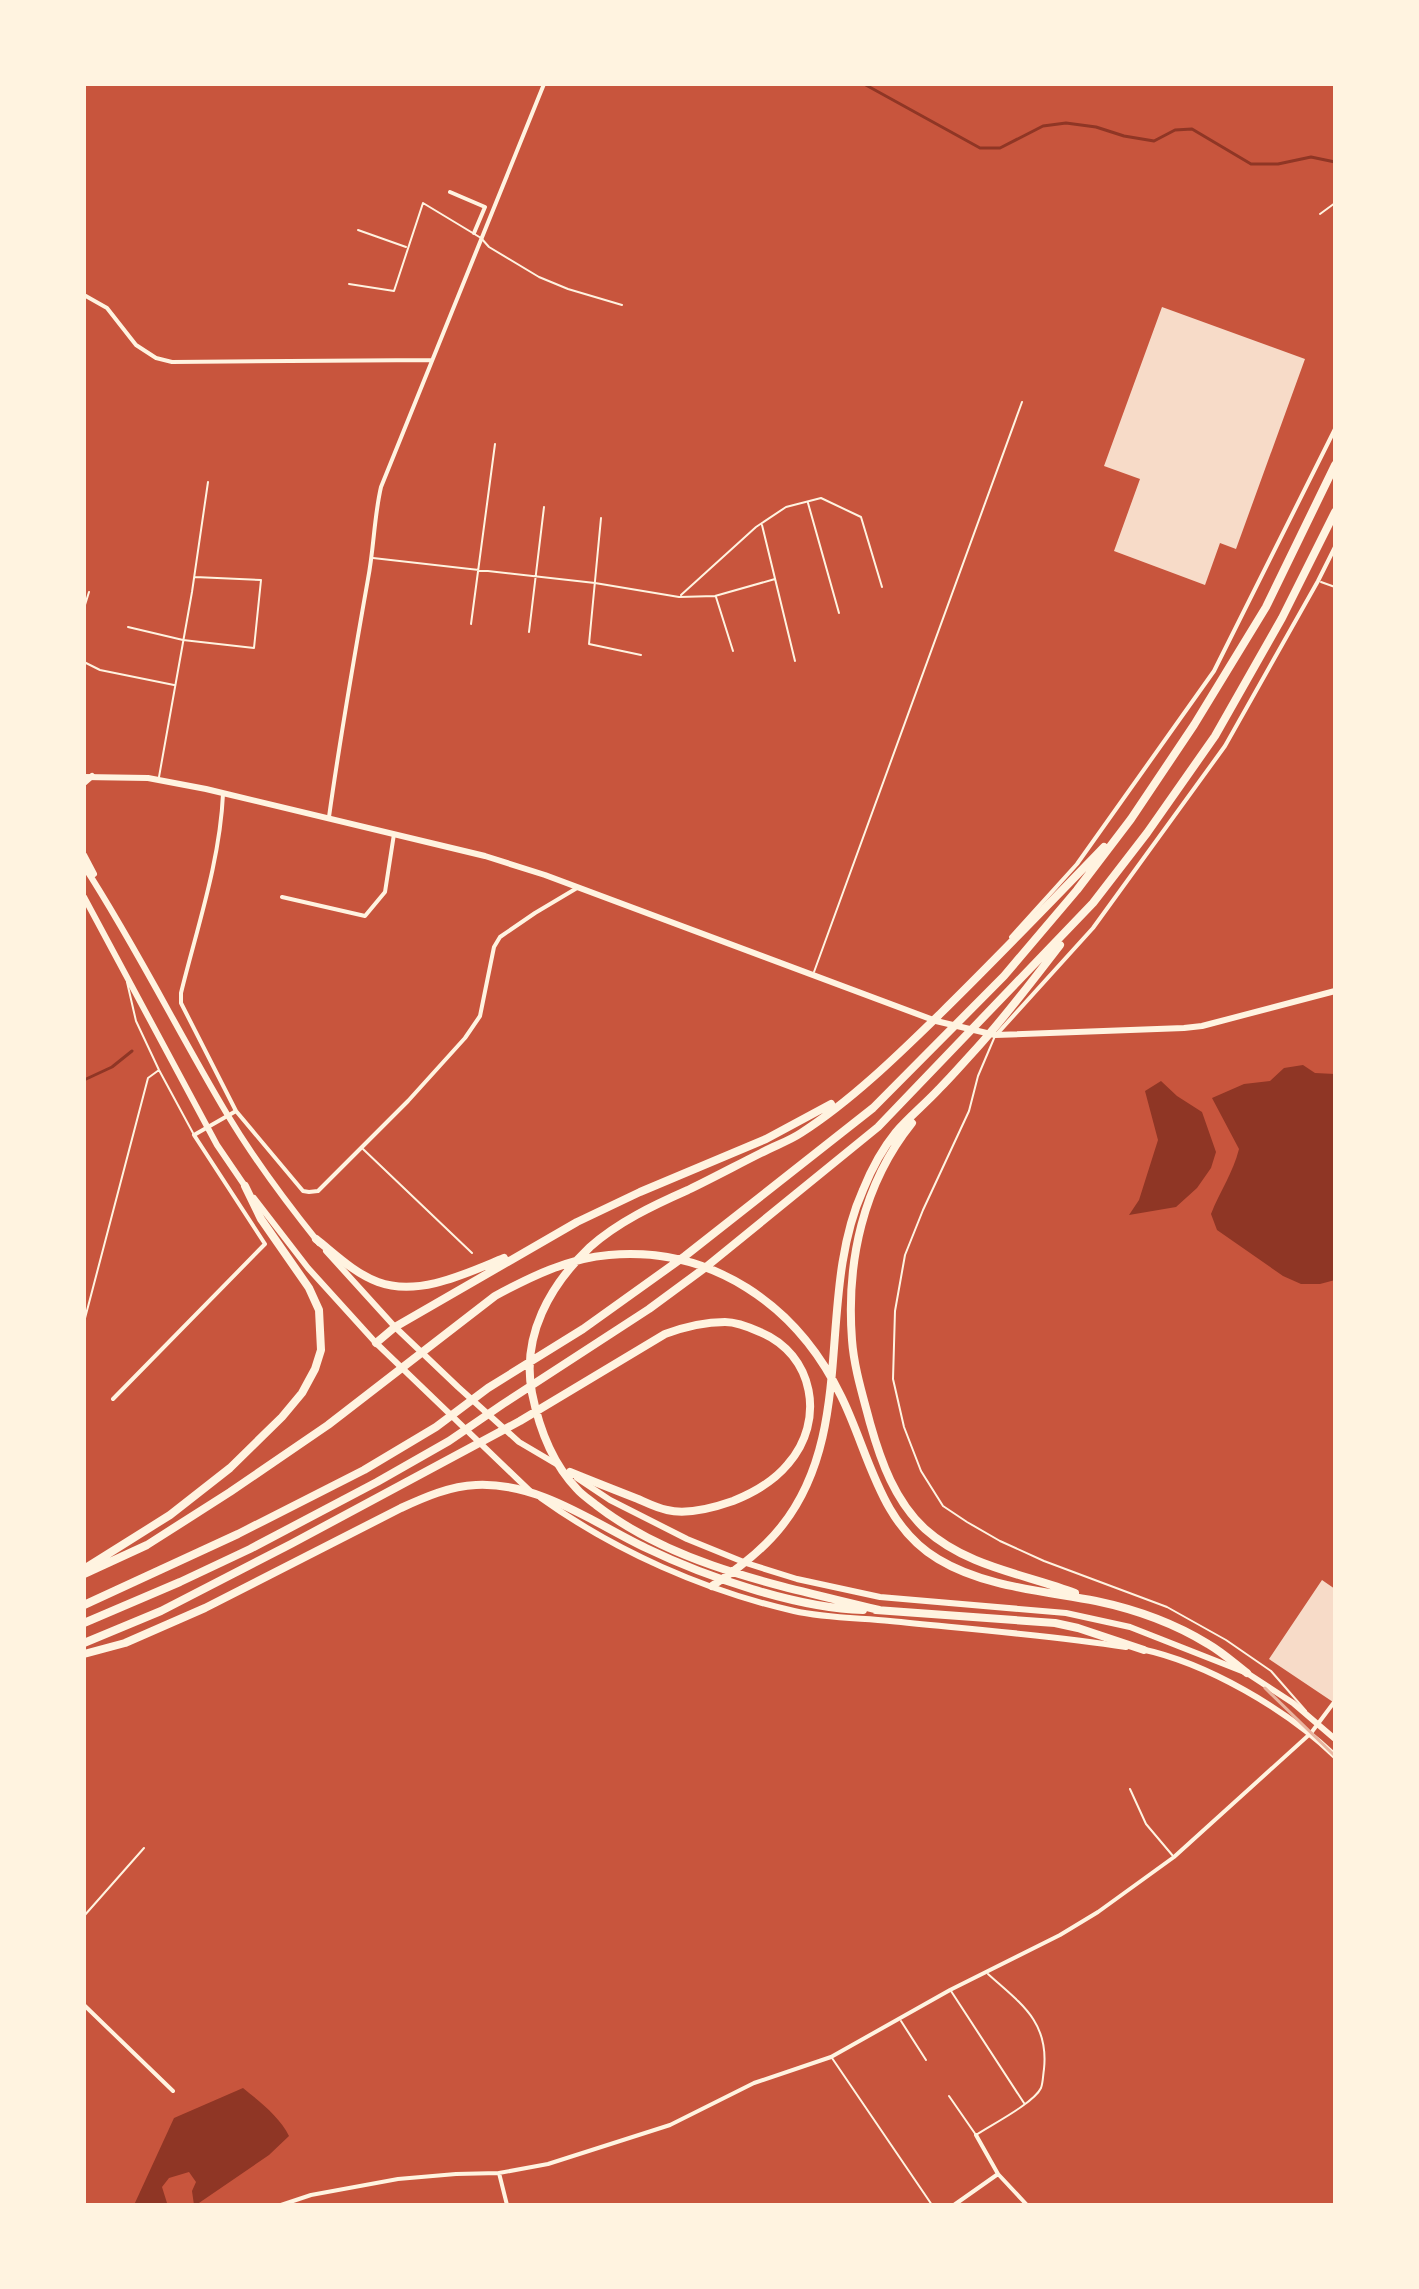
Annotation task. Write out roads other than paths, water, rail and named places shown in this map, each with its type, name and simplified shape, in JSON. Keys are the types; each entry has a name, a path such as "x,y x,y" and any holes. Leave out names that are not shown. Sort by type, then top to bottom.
{"highway":[{"path":"84,1605 238,1534 364,1470 436,1427 488,1388 583,1329 685,1256 873,1108 1004,976 1077,890 1131,819 1194,725 1266,607 1335,465"},
{"path":"1098,1601 987,1565 943,1543 908,1512 896,1493 875,1440 860,1386 852,1341 857,1238 875,1184 903,1134 998,1025 1147,833 1215,736 1282,618 1335,512"},
{"path":"879,1610 745,1575 672,1550 617,1521 576,1489 549,1449 537,1421 529,1357 540,1315 567,1270 593,1244 633,1217 800,1134 856,1090 900,1053 988,967 1131,819"},
{"path":"84,1623 250,1549 366,1488 449,1441 649,1309 706,1267 878,1127 1093,903"},
{"path":"712,1586 746,1563 782,1527 816,1466 825,1433 845,1240 863,1189 895,1133 941,1088"},
{"path":"376,1343 395,1327 577,1222 766,1139 856,1090"},
{"path":"84,1572 170,1515 230,1468 282,1417 302,1393 315,1369 321,1350 319,1310 309,1288 261,1219 245,1186"},
{"path":"316,1239 353,1268 378,1282 402,1287 442,1281 531,1247"},
{"path":"84,1572 147,1545 230,1492 328,1425 495,1296 539,1274 578,1261 606,1255 639,1254 694,1262 723,1275 751,1290 802,1333 842,1397 883,1498 917,1543 939,1560 1002,1583 1131,1609 1209,1644 1247,1673"},
{"path":"84,1643 209,1587 520,1421 665,1334 687,1326 728,1322 750,1327 770,1336 789,1350 800,1365 808,1386 811,1409 806,1432 787,1466 750,1495 699,1510 667,1511 570,1472"},
{"path":"84,1654 125,1643 205,1608 431,1494 475,1485 536,1493 671,1560 769,1594 851,1609 1066,1626 1144,1650"}],"main road":[{"path":"84,783 92,776"},
{"path":"84,777 159,779 485,856 936,1021 995,1035 1202,1026 1335,991"},
{"path":"84,855 228,1115 316,1239 395,1327 519,1442 623,1507 687,1539 746,1563 797,1579 880,1597 1066,1613 1130,1627 1247,1673 1293,1703 1335,1739"},
{"path":"84,866 108,903"},
{"path":"84,897 207,1126 245,1186 288,1244 376,1343 529,1491 571,1520 674,1573 796,1612 1058,1636 1144,1650 1193,1666 1260,1700 1311,1733 1335,1756"},
{"path":"755,1600 752,1587 754,1573 774,1571"}],"street":[{"path":"329,820 381,487 544,84"},
{"path":"450,192 485,207 474,233"},
{"path":"84,295 107,308 136,345 156,358 172,362 432,360"},
{"path":"936,1021 1077,864 1214,671 1335,429"},
{"path":"995,1035 1093,928 1225,746 1335,547"},
{"path":"223,794 214,861 181,1003 236,1111 303,1191 318,1191 448,1058 480,1016 494,947 500,937 577,888"},
{"path":"282,897 365,916 385,892 394,834"},
{"path":"113,1399 265,1244 194,1135 236,1111"},
{"path":"281,2205 311,2195 398,2179 499,2173 548,2164 670,2125 754,2083 831,2057 1098,1912 1174,1857 1311,1733 1316,1722 1335,1701"},
{"path":"84,2005 173,2091"},
{"path":"976,2135 998,2174 1027,2205"},
{"path":"499,2173 507,2205"},
{"path":"954,2205 998,2174"}],"lane":[{"path":"349,284 394,291 423,203 539,277 622,305"},
{"path":"1320,214 1335,203"},
{"path":"358,230 408,248"},
{"path":"813,975 1022,402"},
{"path":"471,624 495,444"},
{"path":"159,779 208,482"},
{"path":"679,597 761,524 786,507 821,498 861,517 882,587"},
{"path":"808,502 839,613"},
{"path":"529,632 544,507"},
{"path":"601,518 589,644 641,655"},
{"path":"761,524 795,661"},
{"path":"372,558 595,583 679,597 715,596 775,579"},
{"path":"128,627 183,640 254,648 261,580 194,577"},
{"path":"1318,581 1335,587"},
{"path":"84,608 89,592"},
{"path":"715,596 733,651"},
{"path":"84,662 100,670 175,686"},
{"path":"125,973 136,1021 194,1135"},
{"path":"995,1035 978,1076 969,1111 905,1255 895,1311 893,1379 904,1427 921,1471 943,1506 1000,1541 1044,1561 1167,1607 1226,1640 1271,1671 1316,1722"},
{"path":"84,1322 148,1078 159,1070"},
{"path":"362,1148 472,1253"},
{"path":"1130,1789 1146,1824 1174,1857"},
{"path":"84,1916 144,1848"},
{"path":"949,2096 976,2135 1024,2105 1041,2089 1046,2052 1041,2031 1026,2009 987,1973"},
{"path":"950,1990 1024,2105"},
{"path":"899,2018 926,2060"},
{"path":"831,2057 932,2205"}],"waterway":[{"path":"864,84 980,148 1000,148 1043,126 1066,123 1154,141 1175,130 1192,129 1251,164 1278,164 1311,157 1335,162"},
{"path":"84,1080 112,1067 132,1051"}],"railway":[{"path":"1265,1688 1335,1756"}]}
